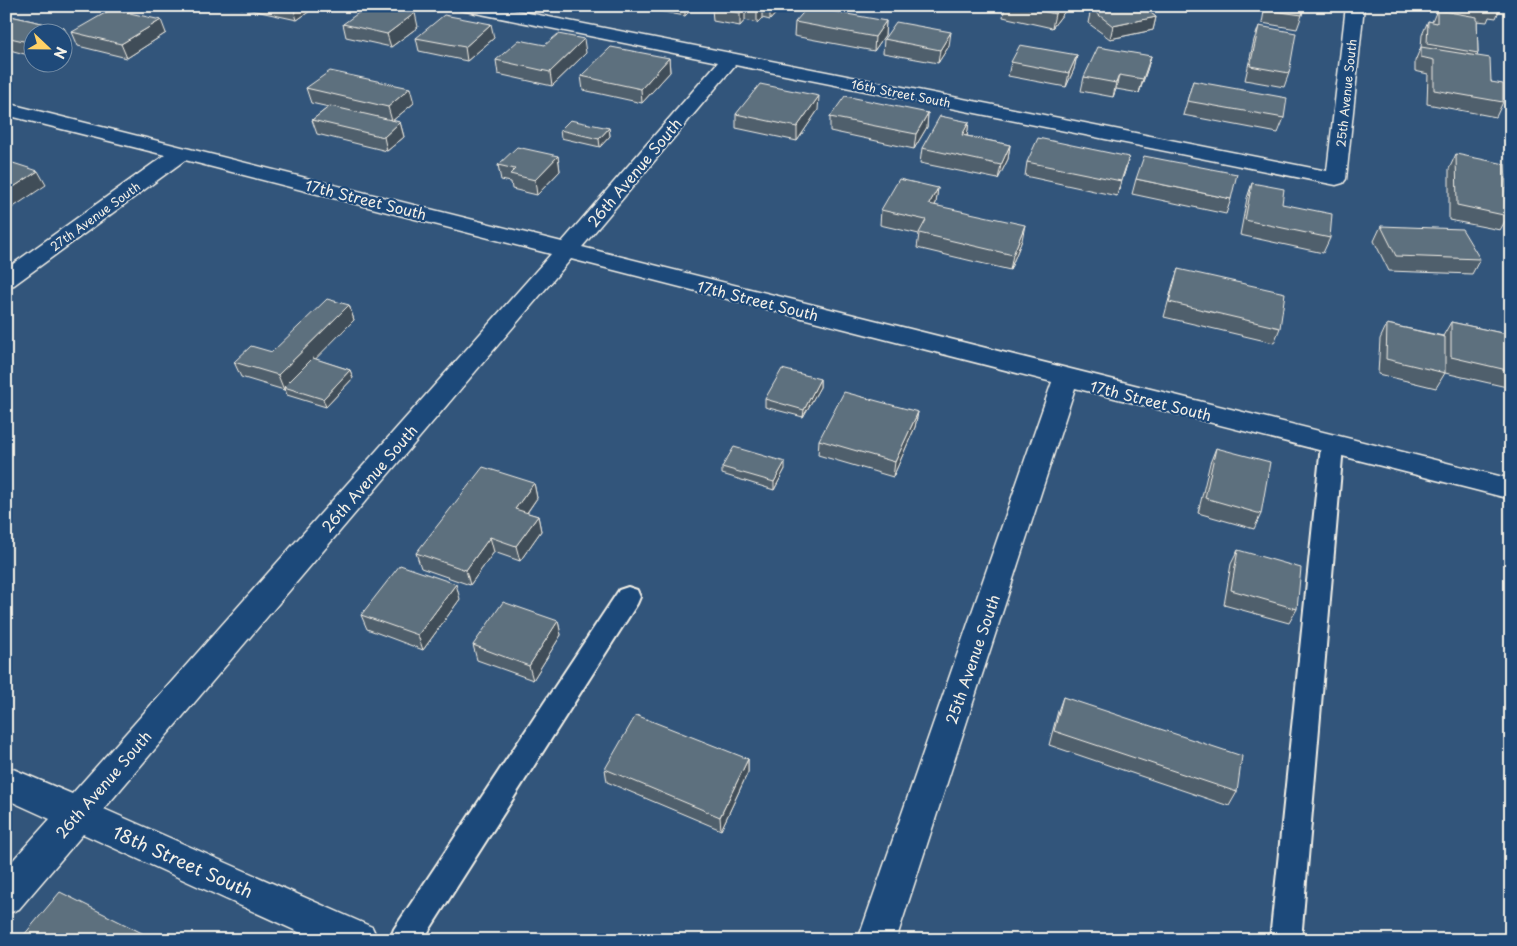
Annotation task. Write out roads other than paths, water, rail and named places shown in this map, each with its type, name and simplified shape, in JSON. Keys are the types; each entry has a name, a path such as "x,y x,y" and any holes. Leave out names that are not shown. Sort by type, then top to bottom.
{"street":[{"name":"16th Street South","path":"466,6 1336,179"},
{"name":"25th Avenue South","path":"1336,179 1355,6"},
{"name":"26th Avenue South","path":"6,896 566,251 730,59"},
{"name":"17th Street South","path":"6,109 183,152 1332,446 1511,489"},
{"name":"27th Avenue South","path":"6,280 183,152"},
{"name":"25th Avenue South","path":"877,940 1066,378"},
{"name":"18th Street South","path":"6,782 359,940"}],"lane":[{"path":"1286,940 1332,446"},
{"path":"405,940 628,597"}]}
